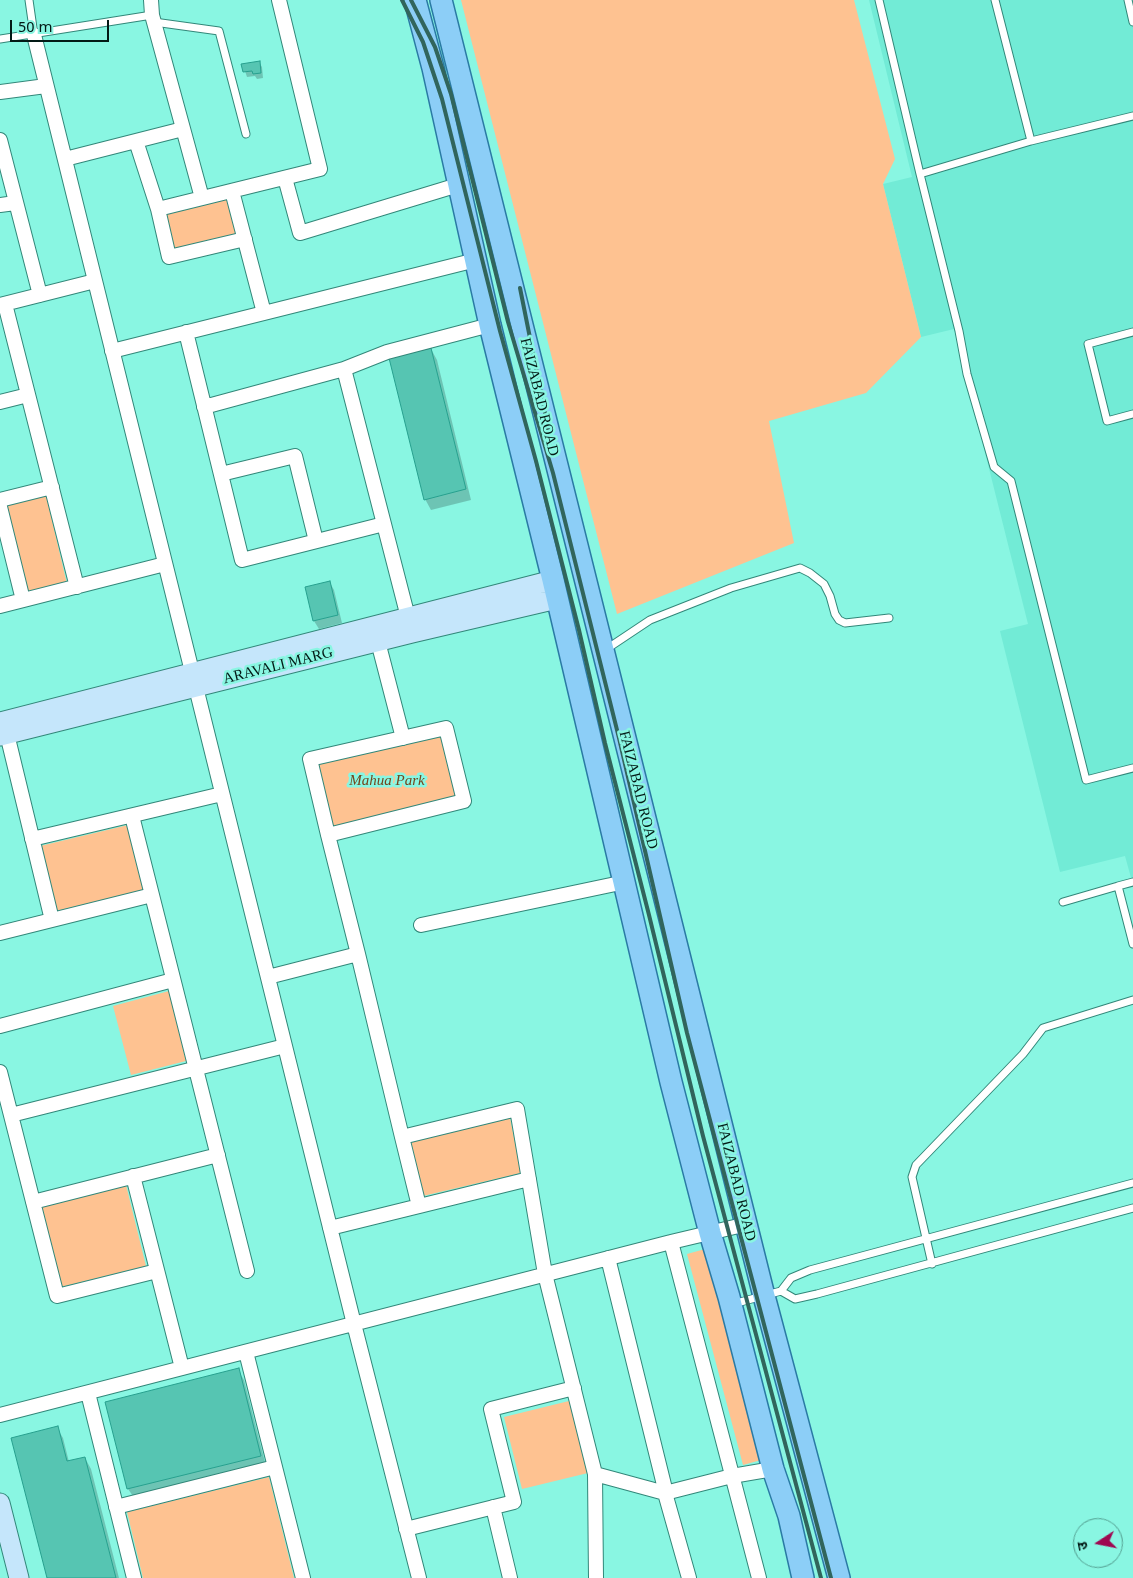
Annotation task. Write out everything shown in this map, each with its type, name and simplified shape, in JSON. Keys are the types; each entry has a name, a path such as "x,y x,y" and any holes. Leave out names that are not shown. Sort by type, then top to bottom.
{"main road":[{"name":"FAIZABAD ROAD","path":"415,0 423,27 490,325 625,882 671,1082 773,1469 789,1516 803,1578"},
{"name":"FAIZABAD ROAD","path":"441,0 746,1224 773,1294 839,1578"}],"street":[{"path":"151,0 152,18 202,198"},
{"path":"158,209 320,170 280,0"},
{"path":"405,0 423,27"},
{"path":"34,35 330,1228 419,1578"},
{"path":"0,92 46,86"},
{"path":"65,159 183,129"},
{"path":"0,140 40,295"},
{"path":"136,141 158,209 169,257 245,239"},
{"path":"286,178 300,232 458,185"},
{"path":"232,191 264,313"},
{"path":"0,205 15,204"},
{"path":"112,351 476,260"},
{"path":"77,587 3,304 95,280"},
{"path":"204,407 344,369 387,352 490,325"},
{"path":"186,332 242,560 384,524"},
{"path":"344,369 410,625"},
{"path":"0,402 28,395"},
{"path":"221,474 295,456 316,541"},
{"path":"23,600 0,508 52,487"},
{"path":"0,606 165,564"},
{"name":"ARAVALI MARG","path":"3,728 555,590"},
{"path":"376,634 402,738"},
{"path":"3,728 52,920"},
{"path":"328,835 464,801 446,728 310,759 328,835 419,1206"},
{"path":"32,840 222,794"},
{"path":"132,816 247,1270"},
{"path":"421,925 625,882"},
{"path":"0,933 152,895"},
{"path":"268,977 358,954"},
{"path":"0,1026 173,980"},
{"path":"11,1114 285,1046"},
{"path":"0,1072 57,1296 157,1271"},
{"path":"402,1137 517,1109 545,1274 595,1474 596,1578"},
{"path":"33,1202 218,1155"},
{"path":"133,1176 182,1368"},
{"path":"330,1228 529,1179"},
{"path":"0,1416 545,1274 746,1224"},
{"path":"671,1242 759,1578"},
{"path":"608,1258 665,1493 689,1578"},
{"path":"246,1352 303,1578"},
{"path":"406,1529 514,1502 491,1409 574,1388"},
{"path":"88,1393 134,1578"},
{"path":"116,1507 275,1467"},
{"path":"595,1474 665,1493 732,1476 773,1469"},
{"path":"0,1504 19,1578"},
{"path":"493,1508 510,1578"},
{"path":"0,1556 6,1578"}],"lane":[{"path":"29,0 34,35"},
{"path":"879,0 959,331 967,374 994,467 1011,481 1086,780 1133,768"},
{"path":"995,0 1031,142"},
{"path":"1128,0 1133,22"},
{"path":"0,40 152,18 219,30 246,134"},
{"path":"920,174 1031,142 1133,116"},
{"path":"1133,332 1088,344 1107,421 1133,414"},
{"path":"603,651 650,620 731,588 800,568 810,572 824,584 839,620 845,623 889,618"},
{"path":"1063,902 1133,882"},
{"path":"1118,886 1133,944"},
{"path":"932,1264 912,1177 916,1166 1023,1054 1043,1028 1133,1000"},
{"path":"773,1294 791,1278 810,1270 1133,1183"},
{"path":"731,1304 773,1294 795,1299 932,1264 1133,1208"}],"shaded area":[{"path":"869,0 1133,0 1133,885 1125,856 1060,872 1000,631 1028,624 954,329 921,337 883,184 912,177"}],"green space":[{"path":"461,0 854,0 895,159 883,184 921,337 866,393 769,421 794,543 617,614"},
{"path":"228,196 238,235 172,251 163,212"},
{"path":"46,495 67,584 28,594 6,505"},
{"name":"Mahua Park","path":"441,735 456,796 332,827 317,765"},
{"path":"128,825 144,890 56,911 40,846"},
{"path":"169,991 186,1061 131,1075 113,1006"},
{"path":"510,1118 521,1173 423,1196 411,1142"},
{"path":"126,1185 146,1266 61,1287 41,1207"},
{"path":"716,1246 772,1457 743,1465 687,1254"},
{"path":"569,1401 588,1473 522,1489 504,1417"},
{"path":"269,1477 294,1578 143,1578 127,1512"}],"building":[{"path":"260,61 261,73 243,72 241,64"},
{"path":"431,348 466,489 424,500 389,358"},
{"path":"330,581 338,615 313,621 305,587"},
{"path":"239,1368 261,1456 127,1489 105,1402"},
{"path":"58,1426 67,1461 85,1457 116,1578 47,1578 11,1438"}],"railway":[{"path":"402,0 423,42 442,99 500,331 536,461 579,630 605,743 703,1136 821,1578"},
{"path":"411,0 435,47 451,94 508,322 553,473 619,738 687,1033 831,1578"},
{"path":"520,288 550,444"}]}
